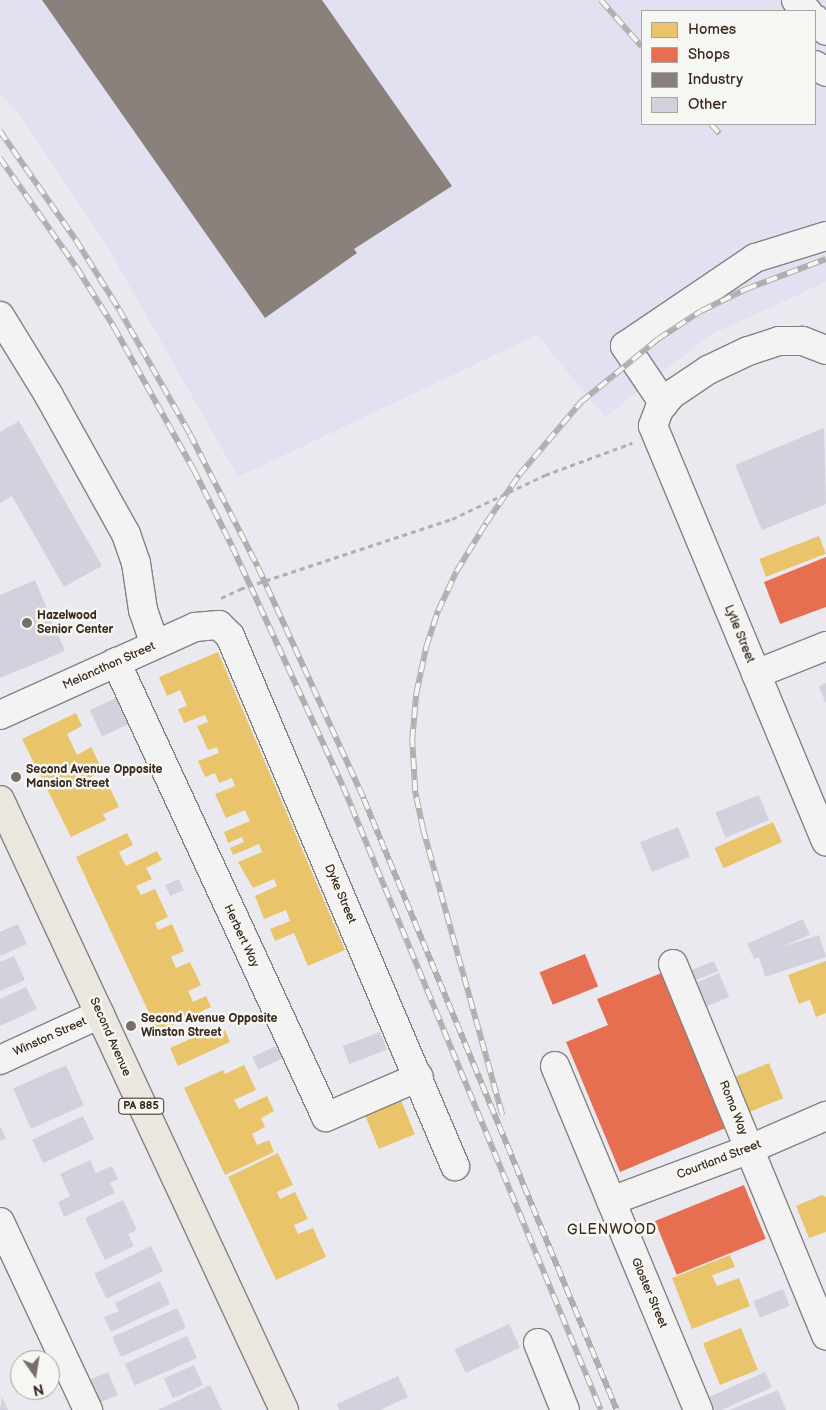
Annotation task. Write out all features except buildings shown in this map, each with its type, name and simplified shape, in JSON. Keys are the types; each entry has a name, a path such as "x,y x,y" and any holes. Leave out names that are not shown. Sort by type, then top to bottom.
{"main road":[{"name":"Second Avenue","path":"0,800 284,1410"}],"street":[{"path":"796,0 806,10"},
{"path":"816,20 826,31"},
{"name":"Lytle Street","path":"826,236 755,258 625,346 633,353 659,415 756,674 826,841"},
{"path":"0,316 48,394 126,534 136,563 143,610 156,644"},
{"path":"659,415 689,382 708,370 778,341 802,341 826,350"},
{"name":"Melancthon Street","path":"0,715 195,626 219,625"},
{"name":"Dyke Street","path":"219,625 230,636 237,650 454,1166"},
{"path":"756,674 826,646"},
{"name":"Herbert Way","path":"116,662 326,1118 418,1077"},
{"name":"Roma Way","path":"673,964 826,1336"},
{"name":"Winston Street","path":"0,1060 100,1014"},
{"name":"Gloster Street","path":"555,1066 698,1410"},
{"name":"Courtland Street","path":"611,1201 750,1149 826,1116"},
{"path":"0,1222 88,1410"},
{"path":"538,1342 565,1410"}],"path":[{"path":"240,589 452,519 545,475 642,439 659,415"}],"shaded area":[{"path":"0,0 826,0 826,282 710,335 605,417 537,335 238,477 108,248 21,117 0,93"}],"railway":[{"path":"601,0 641,46"},
{"path":"712,125 720,134"},
{"path":"0,131 76,240 119,309 190,434 258,567 364,799 617,1410"},
{"path":"0,158 77,268 114,327 194,470 232,546 343,786 601,1410"},
{"path":"502,1115 423,830 415,791 412,740 416,694 426,647 438,611 456,572 486,523 519,475 581,402 658,339 701,311 746,289 826,259"}],"place":[{"name":"Hazelwood Senior Center","path":"27,623"},
{"name":"Second Avenue Opposite Mansion Street","path":"16,777"},
{"name":"Second Avenue Opposite Winston Street","path":"131,1026"}],"district":[{"name":"GLENWOOD","path":"612,1230"}]}
